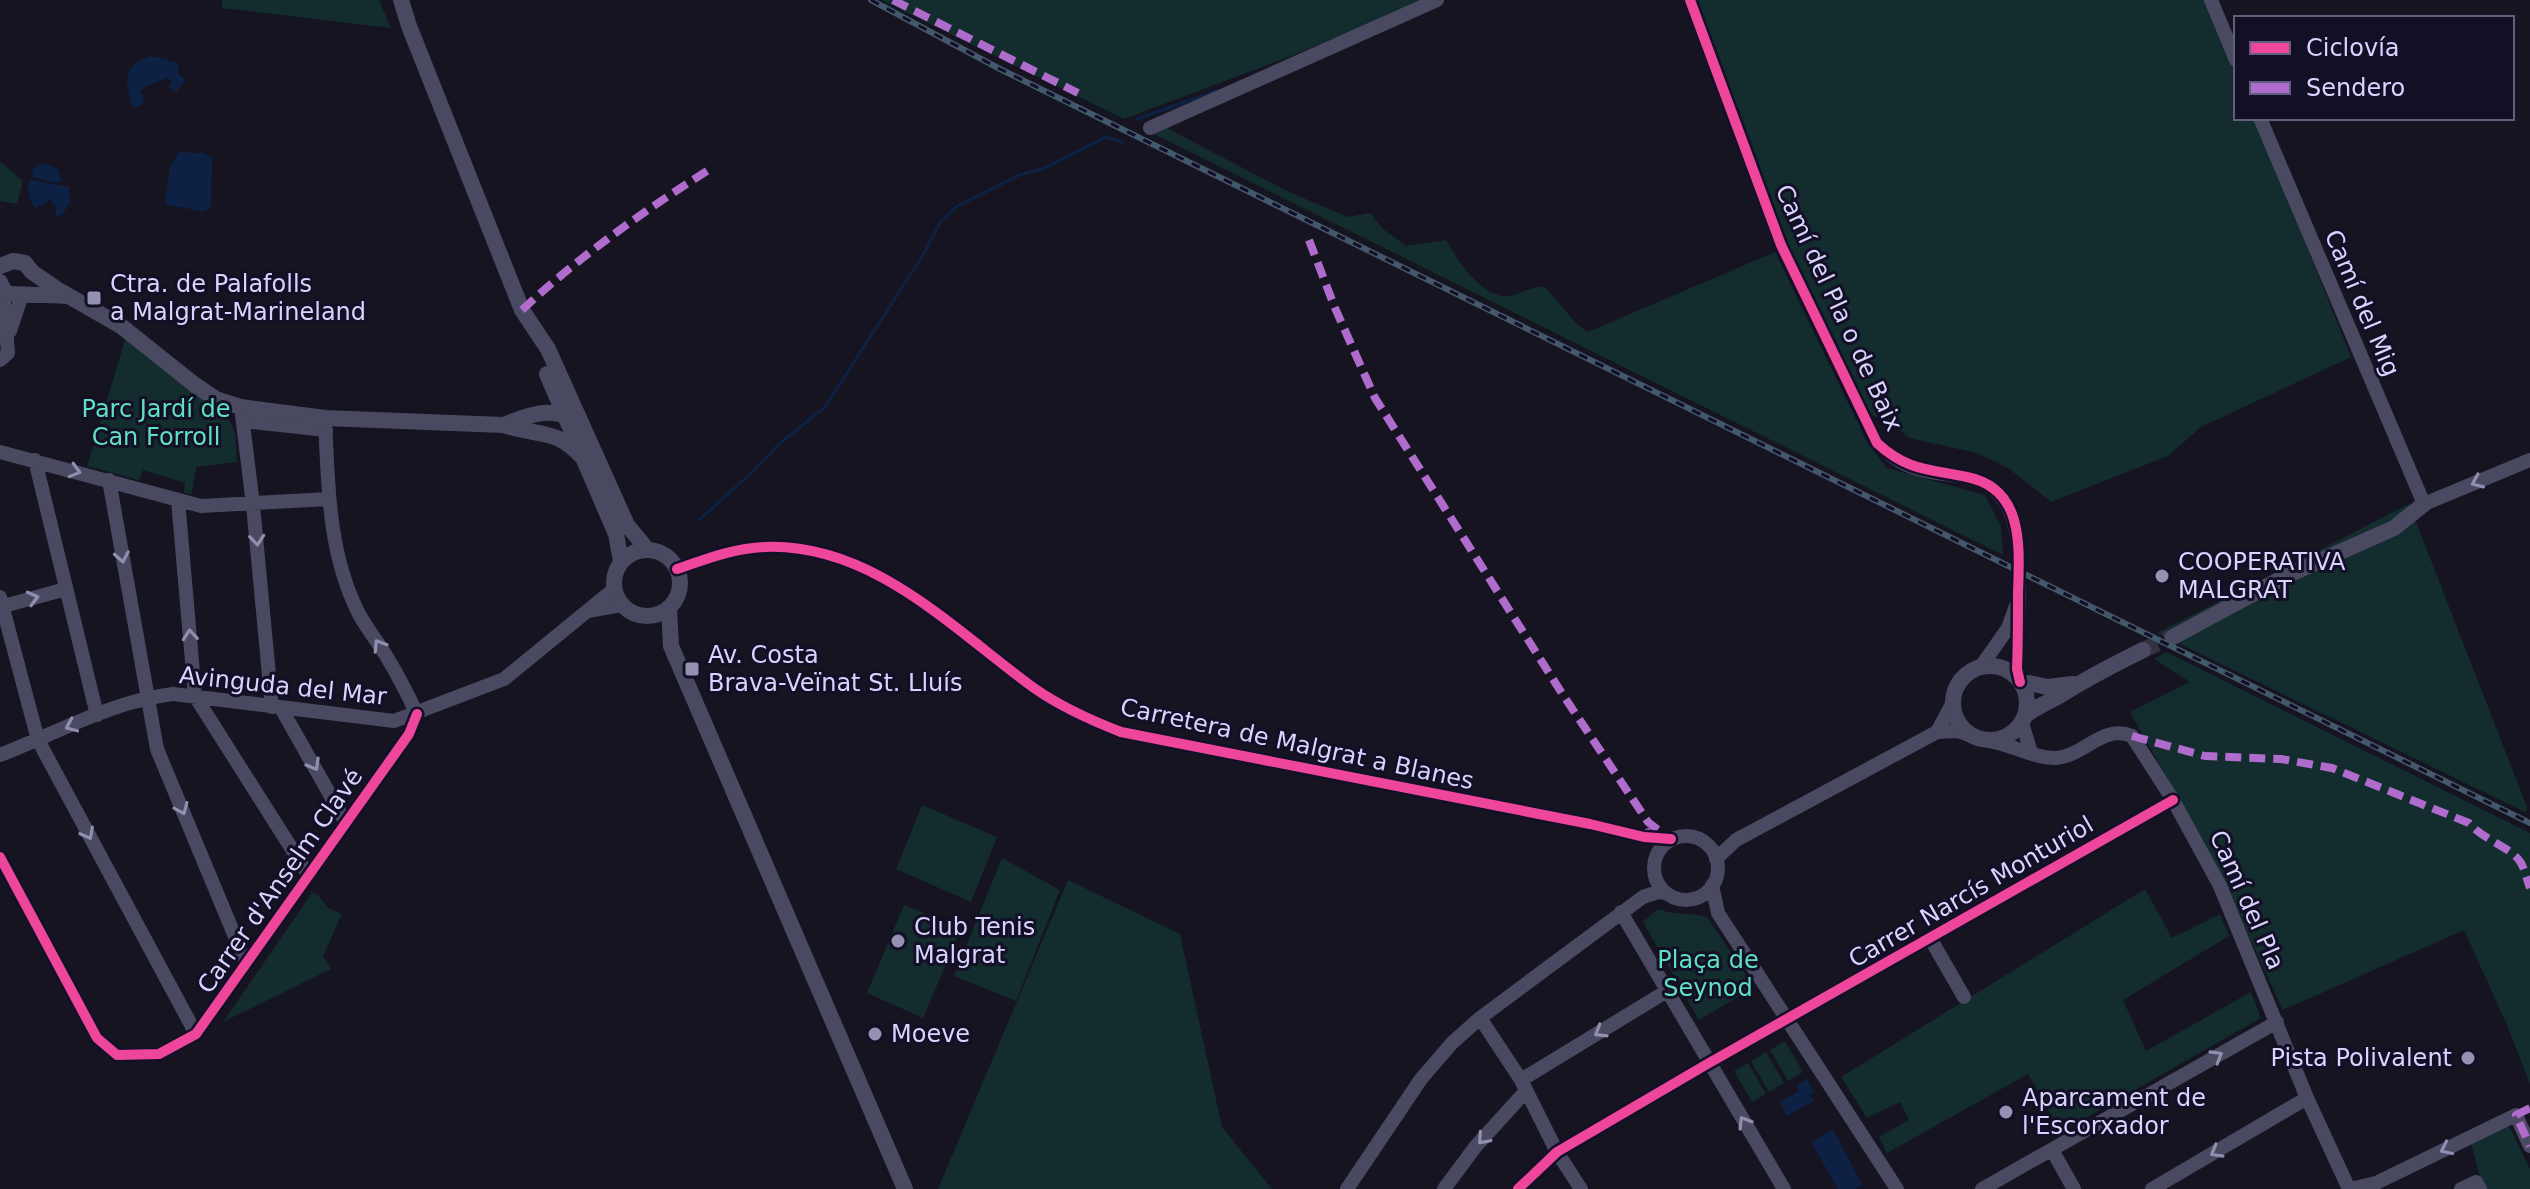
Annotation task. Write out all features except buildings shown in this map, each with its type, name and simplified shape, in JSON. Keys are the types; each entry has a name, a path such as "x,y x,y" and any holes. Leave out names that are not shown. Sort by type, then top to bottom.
{"street":[{"path":"401,0 517,298 550,355 592,462 616,534 621,561"},
{"path":"1150,128 1437,0"},
{"name":"Camí del Pla o de Baix","path":"1690,0 1781,245 1877,443 1892,457 1916,469 1967,477 1994,489 2014,518 2019,557"},
{"path":"2211,0 2234,55"},
{"name":"Camí del Mig","path":"2261,120 2424,504"},
{"path":"0,360 8,353 2,279 19,261 69,296 121,326 216,399 242,414 326,424 503,425 521,431 551,433 592,462"},
{"path":"8,339 23,294 33,284 32,272"},
{"path":"2,279 12,295 69,296"},
{"path":"534,330 537,352 565,415 627,525 647,549"},
{"path":"550,355 553,373 565,402 563,425 551,433"},
{"path":"535,414 548,395 549,377"},
{"path":"503,425 535,414 555,411 565,415"},
{"path":"242,414 276,707 346,823"},
{"path":"326,424 328,499 334,536 358,612 390,662 417,714"},
{"path":"0,452 201,506 328,499"},
{"path":"35,460 97,715"},
{"path":"2173,637 2288,575 2394,528 2424,504 2530,460"},
{"path":"109,480 157,749 246,963"},
{"path":"178,500 195,696 309,876"},
{"name":"Carretera de Malgrat a Blanes","path":"677,569 729,552 763,547 822,554 849,562 896,585 1045,695 1083,717 1121,732 1644,837 1671,839"},
{"path":"647,549 670,559 677,569 680,589 669,608 657,615 643,617 621,605 613,590 614,575 621,561 633,552 647,549"},
{"path":"66,589 1,603 38,740 196,1034"},
{"name":"Avinguda del Mar","path":"0,755 147,697 173,694 394,721 504,679 613,590"},
{"path":"1716,859 1736,840 1937,732 1960,682 1980,668 2008,628 2018,593 2017,669 2027,700 2023,719 2031,752"},
{"name":"Avinguda del Mar","path":"588,611 621,605"},
{"path":"669,608 671,646 905,1189"},
{"path":"643,617 671,646"},
{"path":"1953,702 1963,728 1981,739 2008,736 2033,709 2064,693 2075,683 2143,650"},
{"path":"1980,668 2002,669 2021,683 2047,687 2075,683"},
{"name":"Carrer d'Anselm Clavé","path":"0,857 97,1038 117,1055 159,1054 196,1034 409,734 417,714"},
{"name":"Camí del Pla","path":"1937,732 1958,731 2048,757 2068,756 2106,735 2132,736 2173,800 2220,886 2307,1098 2349,1189"},
{"name":"Carrer Narcís Monturiol","path":"1518,1189 1557,1152 2173,800"},
{"path":"1643,897 1662,846 1671,839 1689,836 1706,844 1716,859 1717,871 1712,885 1718,913 1897,1189"},
{"path":"1644,837 1659,885 1666,893"},
{"path":"1706,844 1736,840"},
{"path":"1347,1189 1421,1079 1452,1043 1480,1018 1643,897 1658,892 1680,899 1695,898 1712,885"},
{"path":"1695,898 1697,903 1718,913"},
{"path":"1621,912 1784,1189"},
{"path":"1930,938 1964,997"},
{"path":"1444,1189 1523,1085 1667,991"},
{"path":"1480,1018 1523,1085 1557,1152 1581,1189"},
{"path":"1982,1189 2277,1022"},
{"path":"2152,1189 2307,1098"},
{"path":"2349,1189 2378,1186 2516,1115 2530,1146"},
{"path":"2052,1150 2074,1189"},
{"path":"2461,1189 2478,1185"}],"green space":[{"path":"222,0 379,0 391,28 222,8"},
{"path":"881,0 1426,0 1291,56 1124,119"},
{"path":"1697,0 2209,0 2234,63 2234,120 2257,120 2351,357 2201,427 2168,456 2051,502 2008,468 1977,453 1909,438 1896,427 1868,413 1786,244"},
{"path":"1161,125 1287,191 1348,217 1370,213 1383,229 1406,246 1446,240 1472,277 1490,292 1509,296 1545,287 1576,323 1588,332 1775,252 1868,444 1887,468 1985,495 2001,527 2003,555 1152,133"},
{"path":"0,161 23,181 17,204 0,201"},
{"name":"Parc Jardí de Can Forroll","path":"125,340 199,391 232,425 237,462 196,467 192,494 184,493 185,483 143,470 139,480 87,466"},
{"path":"2409,504 2527,807 2525,812 2157,633"},
{"path":"2166,652 2530,833 2530,1084 2464,930 2283,1010 2216,866 2130,712 2190,682 2154,659"},
{"path":"922,805 997,837 971,902 896,869"},
{"path":"1002,858 1060,890 1016,1001 954,976"},
{"path":"1068,880 1180,934 1222,1127 1272,1189 938,1189"},
{"path":"2145,889 2172,938 2220,914 2229,936 2123,1000 2146,1051 2251,992 2261,1018 2061,1132 2028,1074 1887,1153 1879,1137 1909,1120 1900,1102 1867,1118 1841,1077"},
{"path":"312,893 317,894 328,908 342,914 323,956 331,969 223,1022"},
{"path":"904,905 961,929 923,1018 867,993"},
{"name":"Plaça de Seynod","path":"1658,909 1707,917 1754,987 1699,1020 1643,922"},
{"path":"1785,1041 1803,1072 1788,1081 1770,1050"},
{"path":"1766,1052 1784,1083 1769,1092 1751,1061"},
{"path":"1748,1063 1766,1094 1752,1102 1734,1071"},
{"path":"2509,1126 2530,1169 2530,1189 2483,1189 2471,1143"}],"water":[{"path":"151,56 178,63 178,74 186,80 176,92 168,86 172,81 168,78 146,86 140,92 144,103 133,107 128,75 137,62"},
{"path":"179,152 204,153 212,158 211,206 204,212 165,204 170,167"},
{"path":"42,163 58,169 61,181 56,183 32,177 33,169"},
{"path":"31,180 69,187 71,201 62,215 56,216 56,207 50,200 36,208 34,206 28,189"},
{"path":"1807,1079 1814,1092 1810,1095 1814,1101 1787,1116 1780,1102 1799,1091 1796,1085"},
{"path":"1833,1129 1862,1185 1855,1189 1838,1189 1811,1142"}],"waterway":[{"path":"1137,119 1216,91"},
{"path":"699,520 779,444 825,407 923,255 941,221 956,207 1106,137 1122,142"}],"tunnel":[{"path":"2019,557 2019,588"},
{"path":"2143,650 2173,637"}],"railway":[{"path":"871,0 1000,69 2530,823"}],"marked path":[{"path":"893,0 1078,93"},
{"path":"522,310 614,234 713,167"},
{"path":"1309,240 1375,398 1563,695 1648,822 1658,830 1646,833"},
{"path":"2132,736 2205,756 2281,759 2332,768 2469,823 2517,858 2530,888"},
{"path":"2530,1108 2516,1115 2530,1146"}],"cycle path":[{"path":"1690,0 1781,245 1877,443 1909,464 1986,484 2000,494 2009,508 2018,541 2017,669 2020,682"},
{"path":"677,569 731,552 765,547 804,550 841,559 910,594 1044,695 1121,732 1644,837 1671,839"},
{"path":"0,857 97,1038 117,1055 159,1054 196,1034 409,734 417,714"},
{"path":"1518,1189 1557,1152 2173,800"}],"place":[{"name":"Ctra. de Palafolls a Malgrat-Marineland","path":"94,298"},
{"name":"COOPERATIVA MALGRAT","path":"2162,576"},
{"name":"Av. Costa Brava-Veïnat St. Lluís","path":"692,669"},
{"name":"Club Tenis Malgrat","path":"898,941"},
{"name":"Moeve","path":"875,1034"},
{"name":"Pista Polivalent","path":"2468,1058"},
{"name":"Aparcament de l'Escorxador","path":"2006,1112"}]}
